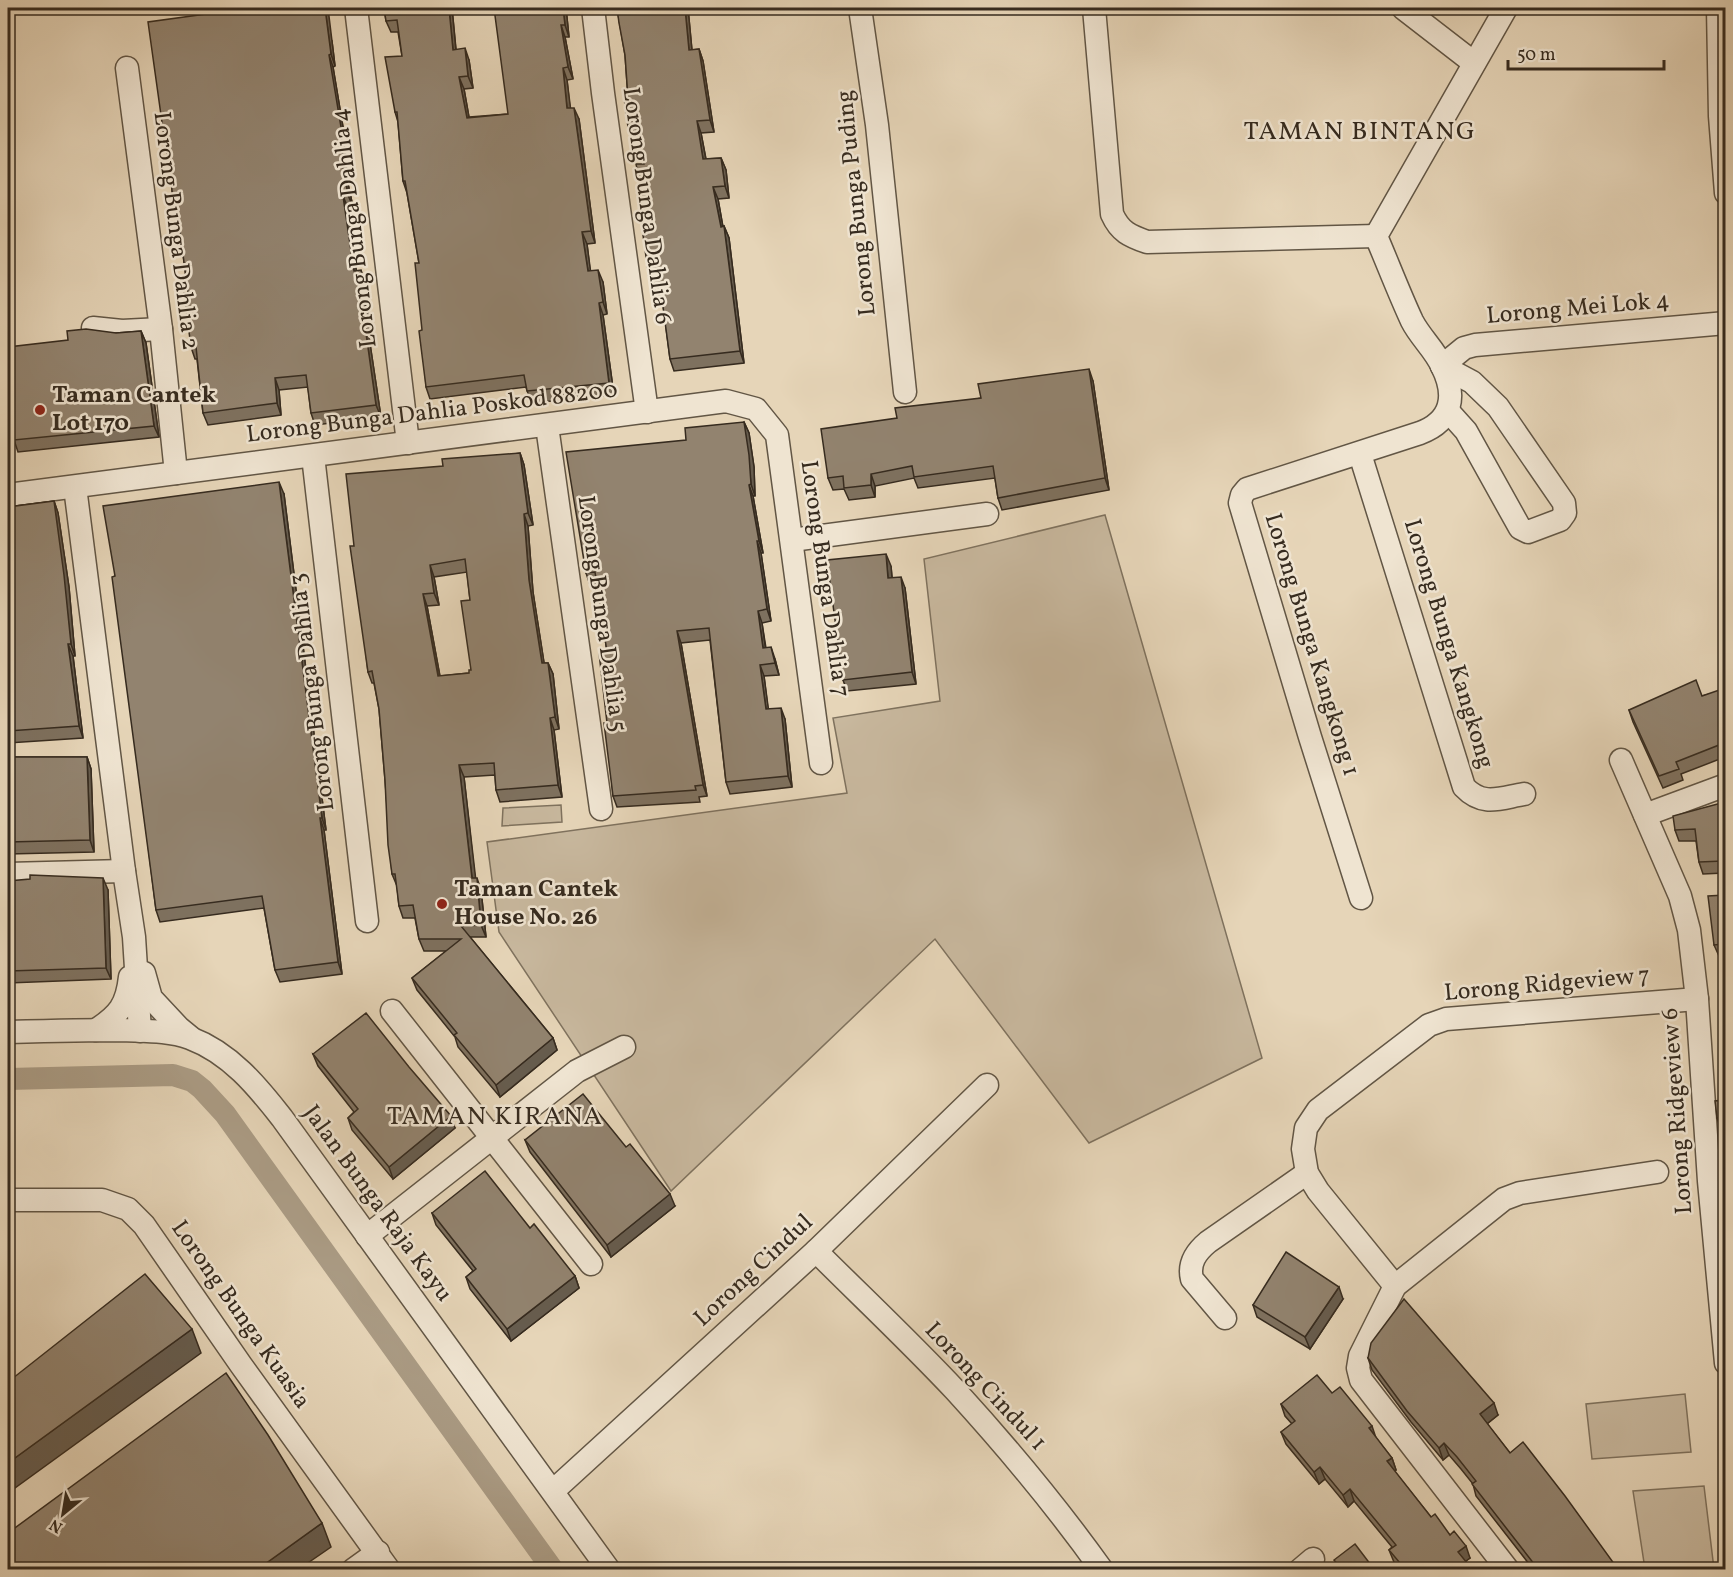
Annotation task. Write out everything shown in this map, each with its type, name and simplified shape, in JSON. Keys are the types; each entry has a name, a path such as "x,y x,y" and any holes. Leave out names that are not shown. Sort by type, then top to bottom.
{"street":[{"name":"Lorong Bunga Dahlia 4","path":"356,8 408,443"},
{"name":"Lorong Bunga Dahlia 6","path":"593,8 647,412"},
{"name":"Lorong Bunga Puding","path":"860,8 877,125 905,392"},
{"path":"1094,8 1112,214 1117,225 1126,234 1147,242 1376,236"},
{"path":"1403,8 1474,63"},
{"path":"1376,236 1506,8"},
{"path":"1718,8 1720,116 1725,193"},
{"name":"Lorong Bunga Dahlia 2","path":"127,68 176,473"},
{"path":"1376,236 1413,323 1442,366 1449,388 1449,411 1466,431 1520,528 1528,532 1560,520 1565,513 1564,503 1498,407 1472,382 1442,366"},
{"name":"Lorong Mei Lok 4","path":"1442,366 1464,348 1475,345 1725,323"},
{"path":"93,328 122,331 160,329"},
{"name":"Lorong Bunga Dahlia Poskod 88200","path":"8,495 726,401 756,409"},
{"name":"Lorong Bunga Dahlia 7","path":"756,409 777,435 821,763"},
{"name":"Lorong Bunga Kangkong 1","path":"1361,898 1306,726 1240,504 1242,495 1247,489 1360,454 1433,428 1449,411"},
{"name":"Lorong Bunga Dahlia 5","path":"547,426 601,809"},
{"name":"Lorong Bunga Kangkong","path":"1360,454 1464,787 1473,796 1484,801 1524,794"},
{"name":"Lorong Bunga Dahlia 3","path":"313,456 366,921"},
{"path":"75,487 134,937 140,1031"},
{"path":"792,540 987,514"},
{"name":"Lorong Ridgeview 6","path":"1621,760 1680,896 1690,938 1697,999 1709,1180 1725,1363"},
{"path":"1645,815 1725,785"},
{"path":"8,874 124,871"},
{"path":"96,1030 122,1010 129,988 134,937"},
{"path":"134,937 151,998 190,1038"},
{"name":"Lorong Ridgeview 7","path":"1395,1286 1318,1191 1307,1173 1303,1149 1306,1128 1318,1110 1429,1025 1446,1019 1697,999"},
{"path":"392,1011 591,1264"},
{"name":"Jalan Bunga Raja Kayu","path":"8,1032 96,1030 167,1032 190,1038 234,1064 258,1087 609,1569"},
{"path":"367,1236 577,1071 624,1047"},
{"name":"Lorong Cindul","path":"553,1491 816,1251 987,1085"},
{"path":"1508,1569 1361,1380 1358,1368 1360,1356 1395,1286 1504,1199 1520,1193 1657,1172"},
{"path":"1225,1318 1192,1279 1190,1271 1192,1261 1198,1251 1208,1242 1307,1173"},
{"name":"Lorong Bunga Kuasia","path":"8,1200 102,1200 128,1209 144,1226 383,1561"},
{"name":"Lorong Cindul 1","path":"816,1251 969,1406 1020,1463 1102,1569"},
{"path":"222,1378 241,1365"},
{"path":"353,1569 383,1561"}],"shaded area":[{"path":"1105,515 1262,1058 1089,1143 935,939 671,1191 499,932 487,842 847,793 833,718 940,701 924,559"},
{"path":"561,805 562,822 502,826 503,808"},
{"path":"1685,1394 1691,1452 1592,1459 1586,1404"},
{"path":"1704,1486 1714,1569 1645,1569 1633,1491"}],"building":[{"path":"250,8 325,8 348,195 343,196 354,271 361,270 367,325 365,326 376,405 311,413 306,375 275,378 277,403 203,413 196,347 191,347 184,293 188,293 177,209 174,210 168,151 166,151 148,22"},
{"path":"384,8 449,8 453,50 465,48 468,76 459,77 467,118 508,114 494,8 563,8 565,25 561,25 568,67 563,68 567,108 574,108 591,231 582,232 588,271 598,270 603,302 599,303 609,383 527,391 524,375 426,387 419,331 422,330 415,263 419,263 405,181 403,181 397,112 395,112 385,57 402,56 397,20 386,21"},
{"path":"617,8 685,8 689,50 699,49 710,120 697,121 703,159 721,158 725,186 713,187 721,227 724,226 740,351 670,359 661,292 651,293 643,235 646,235 642,194 636,164 644,164 637,126 628,127 624,98 628,98 625,55"},
{"path":"86,329 116,333 141,331 154,426 14,440 8,393 8,347 68,340 67,331"},
{"path":"1089,369 1105,478 998,498 993,466 914,477 912,466 871,474 871,485 844,488 843,476 828,478 821,429 897,418 895,408 981,398 978,384"},
{"path":"744,422 749,455 751,484 749,485 759,541 757,541 767,609 758,611 763,648 771,647 775,663 760,665 766,709 781,708 788,776 726,782 709,628 677,631 703,785 695,786 696,790 613,796 604,723 607,723 599,653 607,652 595,572 586,573 566,452 686,440 685,428"},
{"path":"520,453 528,513 524,514 529,580 542,663 548,663 555,717 550,718 558,785 496,790 494,763 459,765 472,878 477,878 481,925 461,926 553,1038 496,1085 454,1035 457,1033 412,978 461,939 419,939 413,905 399,906 388,845 379,709 372,671 368,672 350,546 354,546 346,474 443,466 442,459","holes":["465,559 470,600 461,601 471,670 469,673 438,676 423,594 434,593 430,565"]},
{"path":"279,482 338,962 275,970 262,896 156,910 112,577 115,576 103,506"},
{"path":"54,501 71,644 68,644 79,726 8,731 8,507"},
{"path":"886,554 888,578 901,577 912,672 843,680 827,560"},
{"path":"1696,680 1702,696 1725,688 1725,734 1720,736 1724,743 1676,762 1679,769 1659,776 1629,710"},
{"path":"8,757 87,757 90,840 8,842"},
{"path":"1725,802 1725,883 1723,861 1699,862 1695,829 1675,830 1673,816"},
{"path":"30,875 103,878 106,968 8,971 8,881 30,879"},
{"path":"1725,895 1725,983 1723,944 1714,945 1708,896"},
{"path":"366,1013 451,1116 389,1167 348,1118 358,1109 313,1054"},
{"path":"1720,1062 1725,1063 1725,1117 1717,1118 1715,1101 1723,1100"},
{"path":"583,1094 626,1147 630,1144 670,1194 607,1245 525,1140"},
{"path":"485,1171 530,1228 534,1224 575,1276 507,1329 466,1277 476,1269 432,1213"},
{"path":"1720,1190 1725,1190 1725,1220 1723,1220"},
{"path":"1286,1252 1339,1287 1305,1337 1253,1305"},
{"path":"145,1274 192,1329 8,1463 8,1382"},
{"path":"1404,1299 1494,1403 1480,1414 1510,1453 1523,1442 1615,1565 1609,1569 1538,1569 1472,1484 1476,1481 1457,1457 1444,1443 1439,1448 1407,1411 1368,1358 1371,1343"},
{"path":"226,1373 268,1435 322,1523 258,1569 8,1569 8,1533"},
{"path":"1317,1375 1332,1393 1340,1387 1372,1426 1369,1428 1392,1458 1387,1461 1431,1517 1435,1514 1450,1535 1454,1531 1466,1546 1458,1552 1472,1569 1405,1569 1389,1550 1396,1545 1350,1489 1343,1495 1320,1467 1314,1472 1281,1432 1295,1421 1281,1404"},
{"path":"1355,1544 1374,1569 1335,1569 1339,1566 1334,1560"}],"waterway":[{"path":"8,1079 173,1075 192,1081 202,1089 225,1114 553,1570"}],"place":[{"name":"Taman Cantek Lot 170","path":"40,410"},
{"name":"Taman Cantek House No. 26","path":"442,904"}],"district":[{"name":"TAMAN BINTANG","path":"1360,132"},
{"name":"TAMAN KIRANA","path":"495,1117"}]}
